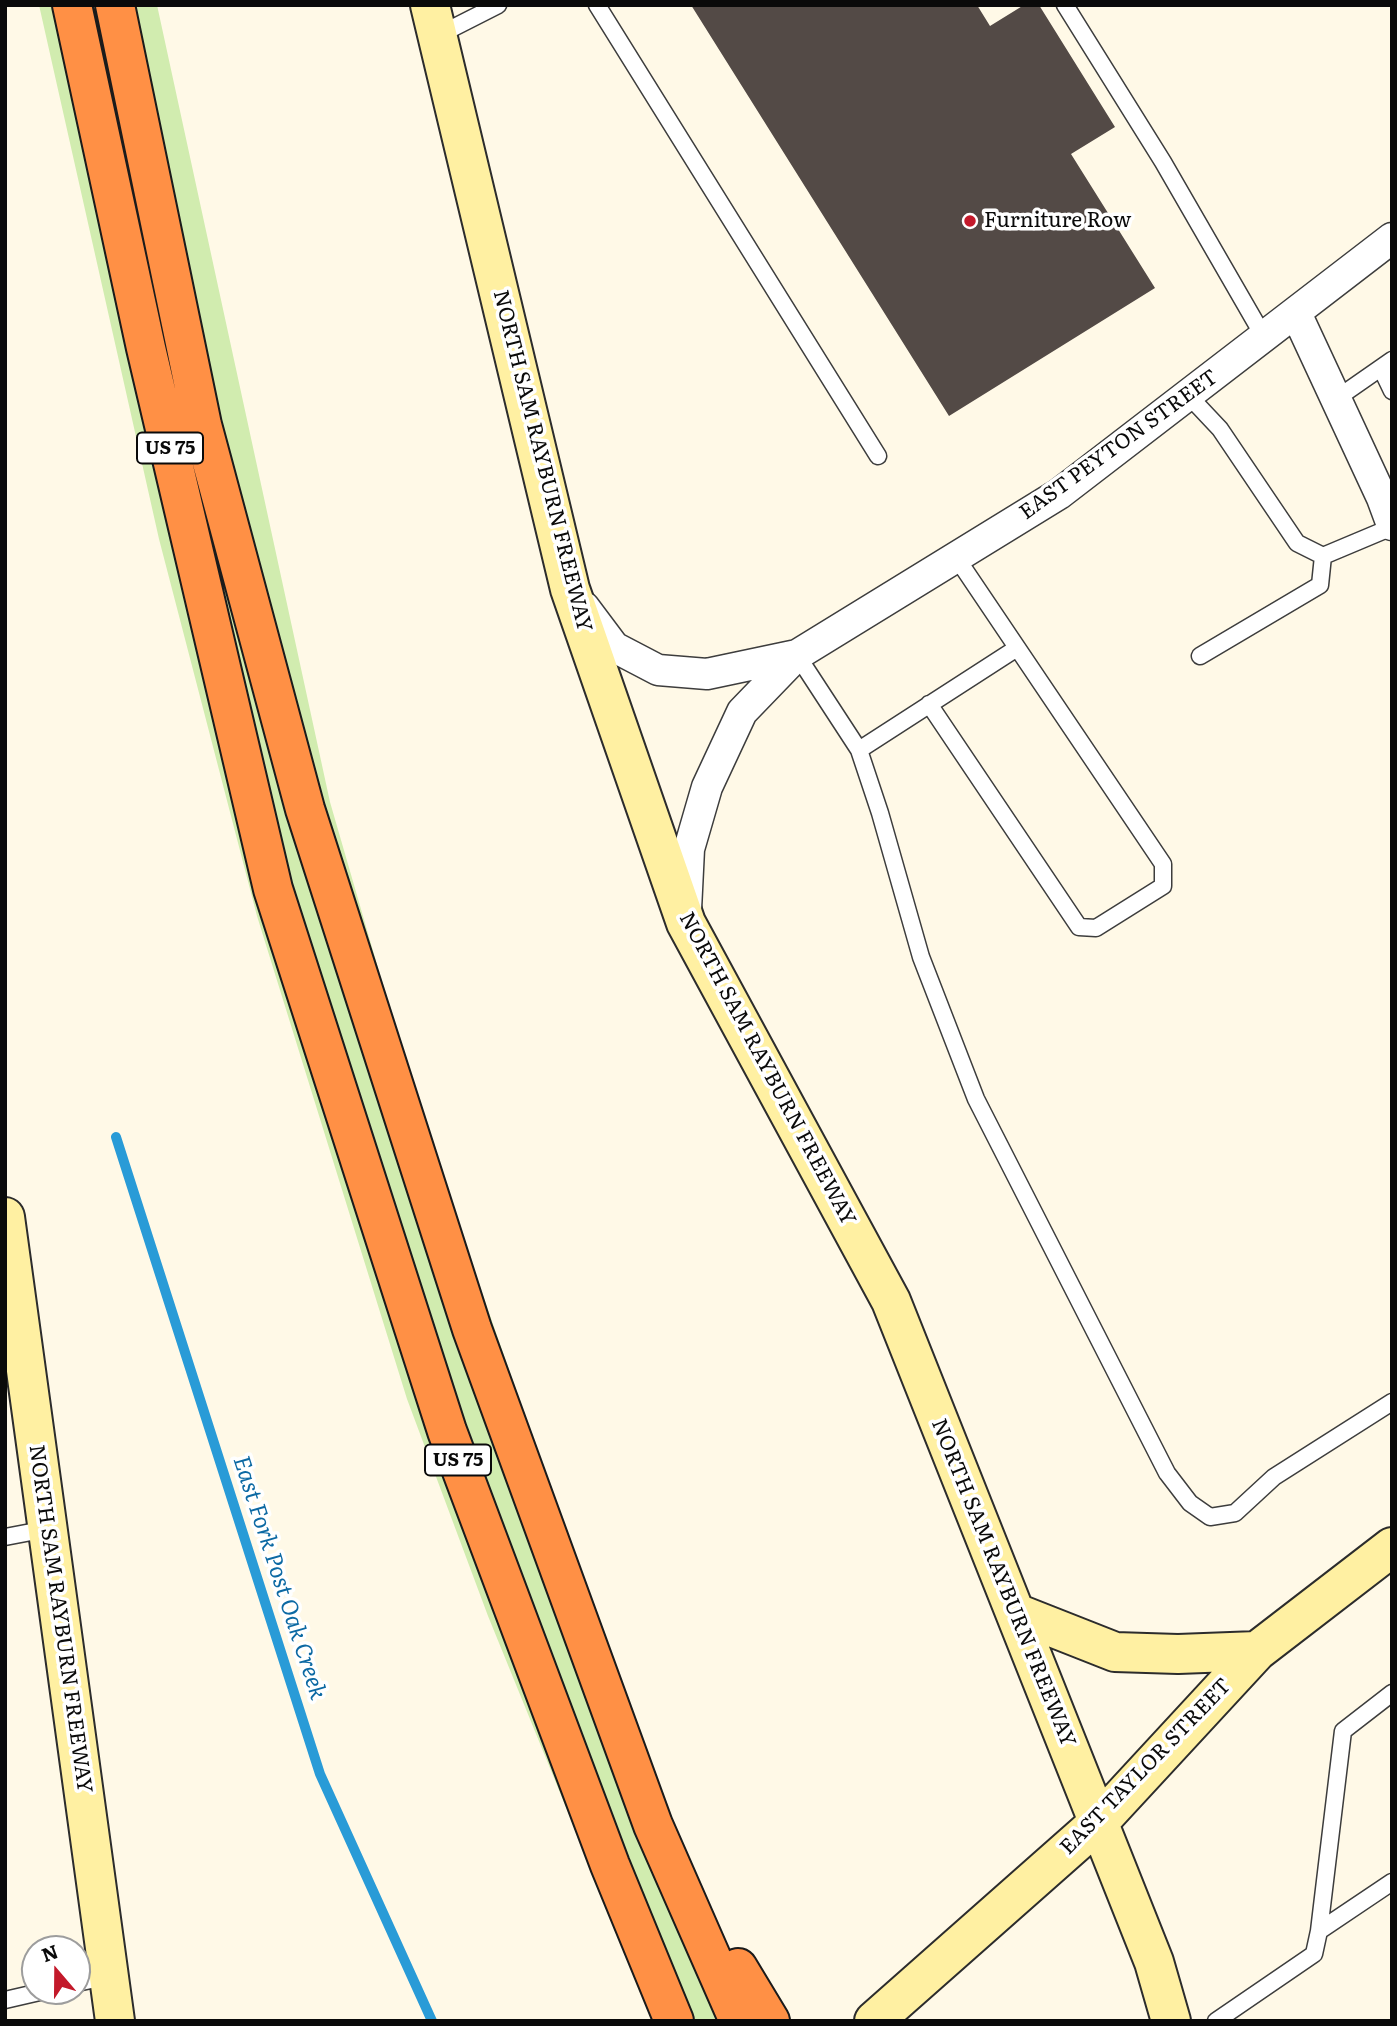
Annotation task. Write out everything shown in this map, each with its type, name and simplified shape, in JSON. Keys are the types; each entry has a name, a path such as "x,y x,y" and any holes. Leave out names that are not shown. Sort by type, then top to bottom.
{"highway":[{"name":"US 75","path":"72,5 146,348 273,889 447,1432 610,1865 674,2021"},
{"name":"US 75","path":"115,5 202,425 305,809 472,1329 653,1825 739,2021"},
{"path":"653,1825 770,2021"}],"main road":[{"name":"NORTH SAM RAYBURN FREEWAY","path":"433,21 570,589 686,923 891,1301 1154,1962 1171,2021"},
{"name":"NORTH SAM RAYBURN FREEWAY","path":"5,1217 47,1529 93,1979 115,2021"},
{"name":"EAST TAYLOR STREET","path":"874,2021 1098,1823 1257,1651 1392,1547"},
{"path":"1016,1613 1115,1652 1178,1654 1257,1651"}],"street":[{"name":"EAST PEYTON STREET","path":"686,923 689,849 707,787 742,712 797,655 1059,494 1392,239"},
{"path":"1296,313 1382,498 1392,526"},
{"name":"EAST PEYTON STREET","path":"570,589 614,647 658,670 707,674 797,655"}],"lane":[{"path":"433,21 498,5"},
{"path":"597,5 878,456"},
{"path":"1065,5 1163,162 1264,337"},
{"path":"1336,399 1386,364 1392,391"},
{"path":"1188,395 1220,429 1297,543 1323,556"},
{"path":"1323,556 1392,526"},
{"path":"1200,656 1320,585 1323,556"},
{"path":"929,704 1079,927 1096,928 1163,886 1163,864 956,557"},
{"path":"859,750 1017,648"},
{"path":"797,655 859,750 921,957 976,1099 1167,1473 1190,1503 1210,1517 1235,1513 1275,1477 1392,1402"},
{"path":"5,1537 47,1529"},
{"path":"1216,2021 1314,1954 1320,1931 1343,1731 1392,1693"},
{"path":"1320,1931 1392,1882"}],"green space":[{"path":"39,5 157,5 330,802 424,1127 638,1738 695,1877 762,2021 653,2021 488,1616 407,1399 257,916 159,539"}],"building":[{"name":"Furniture Row","path":"691,5 977,5 990,26 1024,5 1039,5 1115,127 1071,154 1155,288 949,416"}],"waterway":[{"name":"East Fork Post Oak Creek","path":"116,1137 320,1774 432,2021"}],"place":[{"name":"Furniture Row","path":"970,221"}]}
